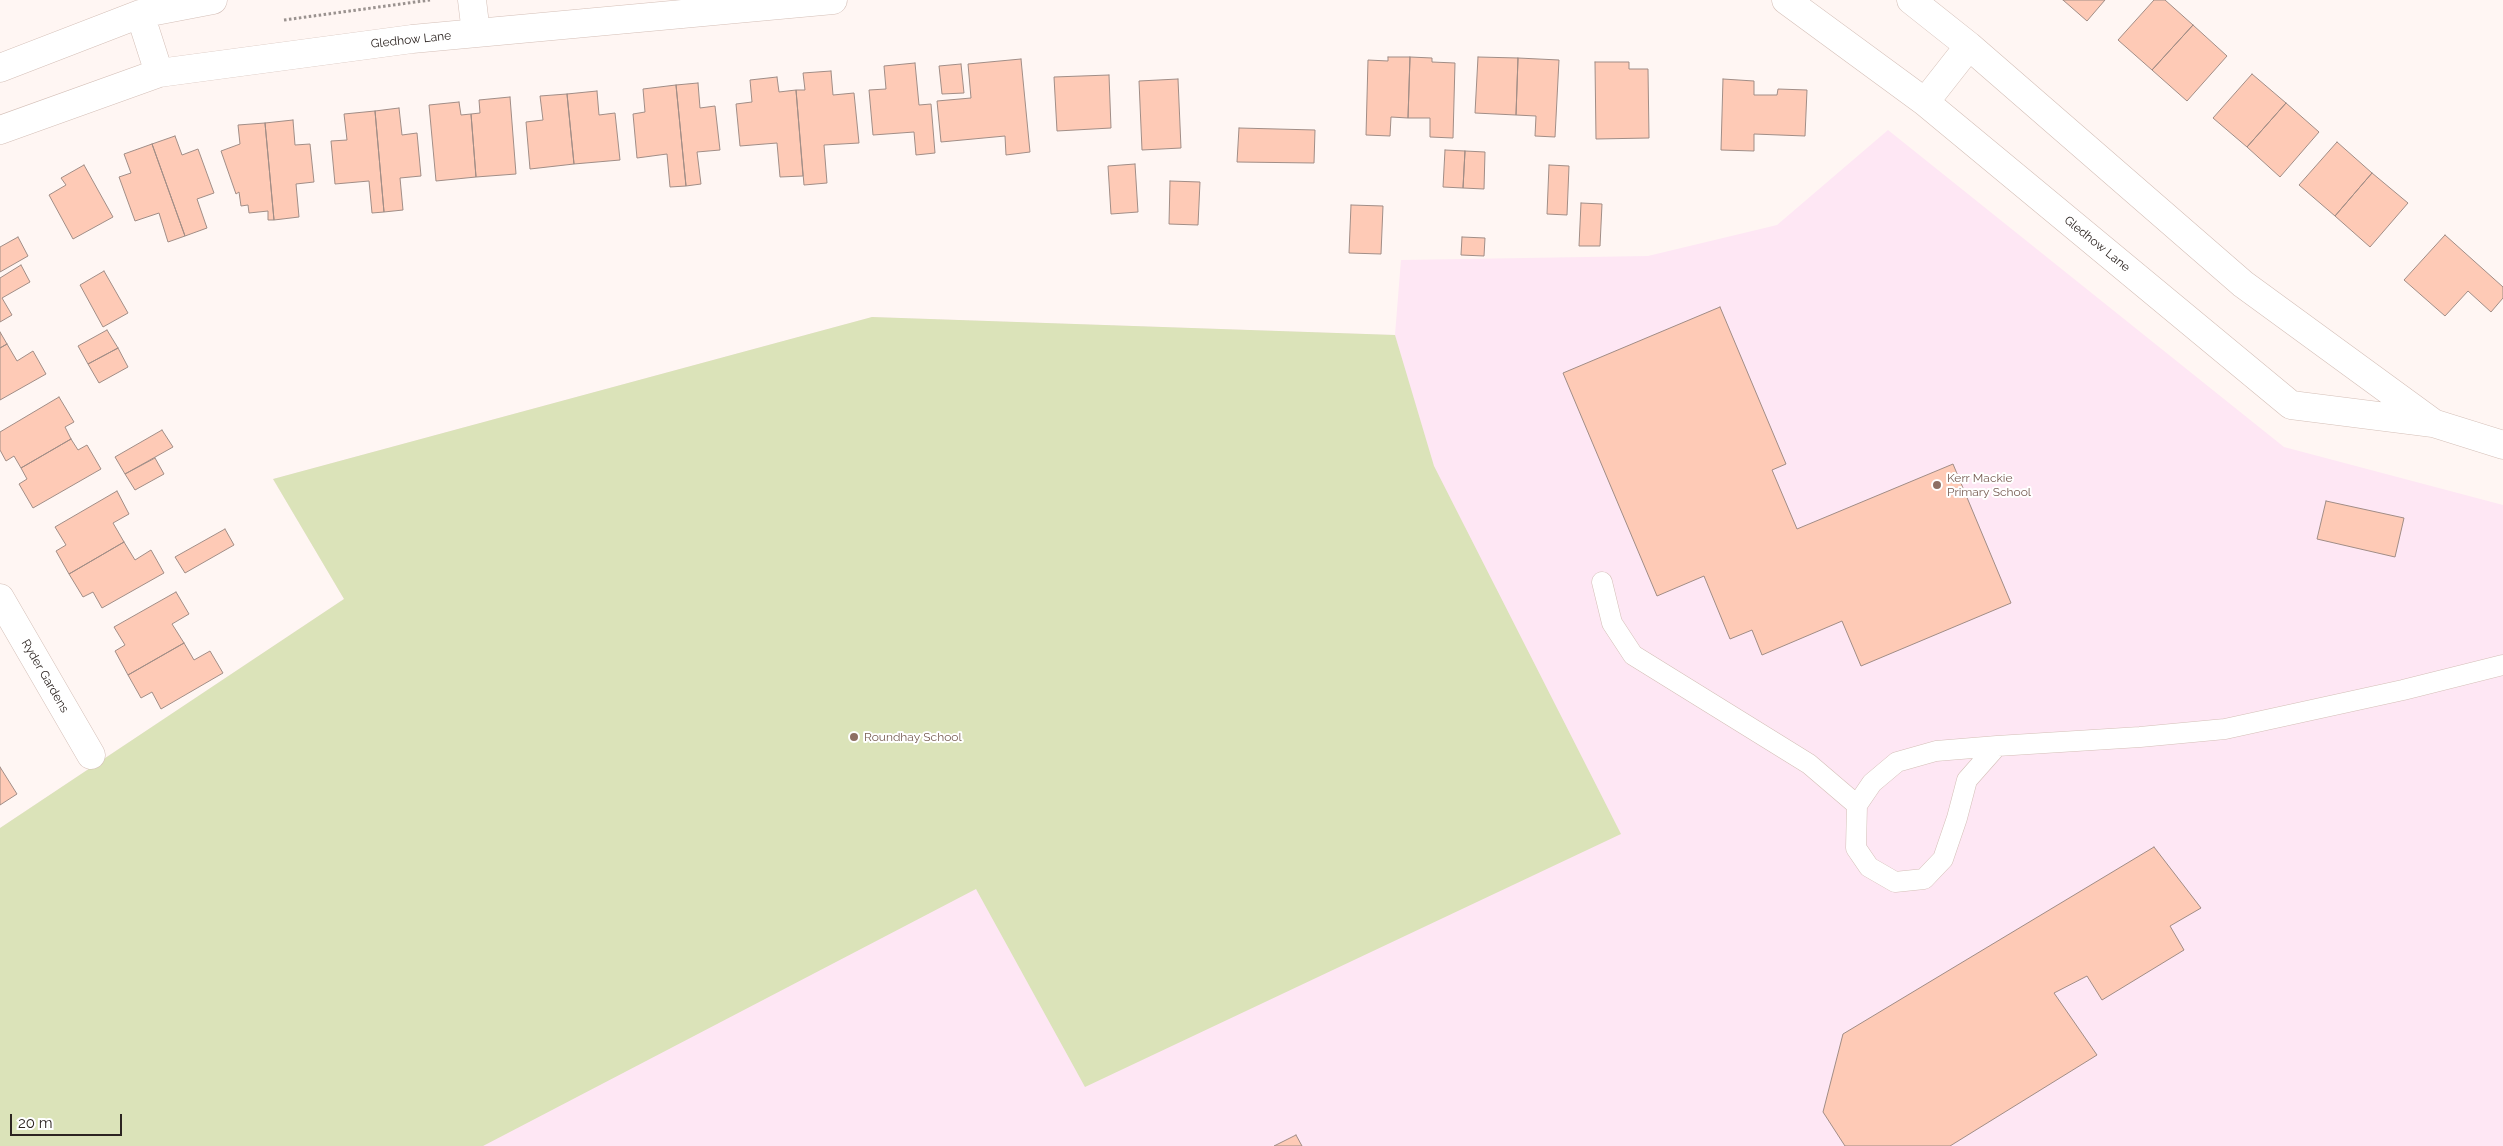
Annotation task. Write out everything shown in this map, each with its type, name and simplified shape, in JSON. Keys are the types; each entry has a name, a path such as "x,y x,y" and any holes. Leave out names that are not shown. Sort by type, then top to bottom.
{"street":[{"path":"0,68 140,14 213,0"},
{"path":"472,0 476,34"},
{"name":"Gledhow Lane","path":"0,130 159,73 412,39 833,0"},
{"name":"Gledhow Lane","path":"1786,0 1924,102 2291,405 2433,423 2503,445"},
{"name":"Gledhow Lane","path":"1911,0 1970,46 2243,284 2433,423"},
{"path":"140,14 159,73"},
{"path":"1924,102 1970,46"},
{"name":"Ryder Gardens","path":"0,598 90,755"}],"lane":[{"path":"1602,582 1612,623 1633,655 1809,764 1857,805"},
{"path":"1997,746 1967,780 1958,818 1943,859 1924,879 1896,882 1869,867 1856,848 1857,805 1872,783 1897,762 1936,751 1997,746 2140,737 2225,729 2403,690 2503,665"}],"shaded area":[{"name":"Roundhay School","path":"1888,130 2284,447 2503,505 2503,1146 0,1146 0,828 344,599 273,479 872,317 1395,335 1401,260 1648,256 1777,225"}],"green space":[{"name":"Roundhay School","path":"872,317 1395,335 1434,466 1621,834 1085,1087 976,889 483,1146 0,1146 0,828 344,599 273,479"}],"building":[{"path":"2063,0 2105,0 2087,21"},
{"path":"2154,0 2165,0 2193,25 2152,70 2118,40"},
{"path":"2193,25 2227,56 2187,101 2152,70"},
{"path":"1388,57 1410,57 1408,118 1391,117 1390,136 1366,135 1368,60 1388,61"},
{"path":"1410,57 1432,58 1432,62 1455,63 1453,138 1430,137 1430,118 1408,118"},
{"path":"1478,57 1518,58 1516,115 1475,113"},
{"path":"1518,58 1559,60 1555,137 1535,136 1536,116 1516,115"},
{"path":"1021,59 1030,152 1006,155 1005,136 941,142 937,101 971,98 968,64"},
{"path":"1595,62 1629,62 1629,69 1648,69 1649,138 1596,139"},
{"path":"915,63 919,105 931,104 935,153 916,155 914,132 873,135 869,90 886,89 884,66"},
{"path":"961,64 964,93 942,94 939,66"},
{"path":"831,71 833,95 854,93 859,143 824,145 827,183 804,185 796,90 805,90 803,73"},
{"path":"2252,74 2286,103 2247,147 2213,118"},
{"path":"1109,75 1111,128 1057,131 1054,77"},
{"path":"777,77 779,92 796,90 803,176 780,177 777,143 740,146 736,104 752,102 750,80"},
{"path":"1178,79 1181,148 1142,150 1139,81"},
{"path":"1723,79 1754,81 1754,95 1777,95 1778,89 1807,90 1805,136 1754,134 1754,151 1721,150"},
{"path":"698,83 700,108 715,106 720,150 697,152 701,184 686,186 676,85"},
{"path":"676,85 686,186 670,187 667,154 637,158 633,114 645,112 643,89"},
{"path":"597,91 599,115 615,113 620,160 574,164 567,94"},
{"path":"567,94 574,164 530,169 526,122 543,120 540,96"},
{"path":"510,97 516,174 476,177 471,114 480,113 479,100"},
{"path":"459,102 461,115 471,114 476,177 436,181 429,105"},
{"path":"2286,103 2319,132 2280,177 2247,147"},
{"path":"399,108 402,135 417,133 421,176 400,178 403,210 384,212 375,111"},
{"path":"375,111 384,212 372,213 369,181 335,184 331,141 347,140 344,114"},
{"path":"293,120 295,145 310,144 314,182 296,184 299,217 274,220 265,123"},
{"path":"265,123 274,220 268,220 268,211 249,213 248,205 241,206 239,192 236,194 221,151 240,144 238,125"},
{"path":"1239,128 1315,130 1314,163 1237,162"},
{"path":"175,136 182,155 198,149 214,193 197,199 207,228 185,236 152,144"},
{"path":"2337,142 2372,173 2335,216 2299,185"},
{"path":"152,144 185,236 168,242 159,213 135,221 119,177 131,173 124,154"},
{"path":"1445,150 1465,151 1463,188 1443,187"},
{"path":"1465,151 1485,152 1484,189 1463,188"},
{"path":"1135,164 1138,212 1111,214 1108,166"},
{"path":"84,165 113,217 73,239 49,195 66,185 61,178"},
{"path":"1549,165 1569,166 1567,215 1547,214"},
{"path":"2372,173 2408,203 2370,247 2335,216"},
{"path":"1170,181 1200,182 1198,225 1169,224"},
{"path":"1581,203 1602,204 1600,246 1579,246"},
{"path":"1351,205 1383,206 1381,254 1349,253"},
{"path":"2445,235 2503,287 2503,298 2491,312 2468,291 2445,316 2404,280"},
{"path":"18,237 28,256 0,272 0,247"},
{"path":"1462,237 1485,238 1484,256 1461,255"},
{"path":"21,265 30,282 2,298 12,315 0,322 0,278"},
{"path":"104,271 128,313 103,327 80,285"},
{"path":"1720,307 1786,464 1772,470 1797,529 1953,464 2011,603 1861,666 1842,621 1762,655 1752,630 1730,639 1704,576 1657,596 1563,373"},
{"path":"107,330 118,348 88,364 78,346"},
{"path":"0,332 7,344 0,348"},
{"path":"7,344 17,361 33,351 46,374 0,400 0,348"},
{"path":"118,348 128,367 99,383 88,364"},
{"path":"59,397 74,422 65,427 71,439 21,468 14,456 6,461 0,450 0,432"},
{"path":"162,430 173,447 125,474 115,457"},
{"path":"71,439 78,450 87,445 101,469 33,508 19,484 27,479 21,468"},
{"path":"155,458 164,474 135,490 125,474"},
{"path":"117,491 129,514 113,523 124,542 69,574 56,551 66,545 55,527"},
{"path":"2326,501 2404,518 2395,557 2317,539"},
{"path":"225,529 234,545 185,573 175,557"},
{"path":"124,542 135,560 151,550 164,573 102,608 93,592 83,597 69,574"},
{"path":"176,592 189,614 172,624 184,643 128,675 115,651 125,645 114,627"},
{"path":"184,643 194,660 210,651 223,673 161,709 152,692 141,698 128,675"},
{"path":"0,767 17,794 0,805"},
{"path":"2154,847 2201,908 2170,926 2184,950 2102,1000 2087,976 2054,993 2097,1055 1950,1146 1845,1146 1823,1112 1843,1034"},
{"path":"1296,1135 1302,1146 1274,1146"}],"place":[{"name":"Kerr Mackie Primary School","path":"1937,485"},
{"name":"Roundhay School","path":"854,737"}]}
